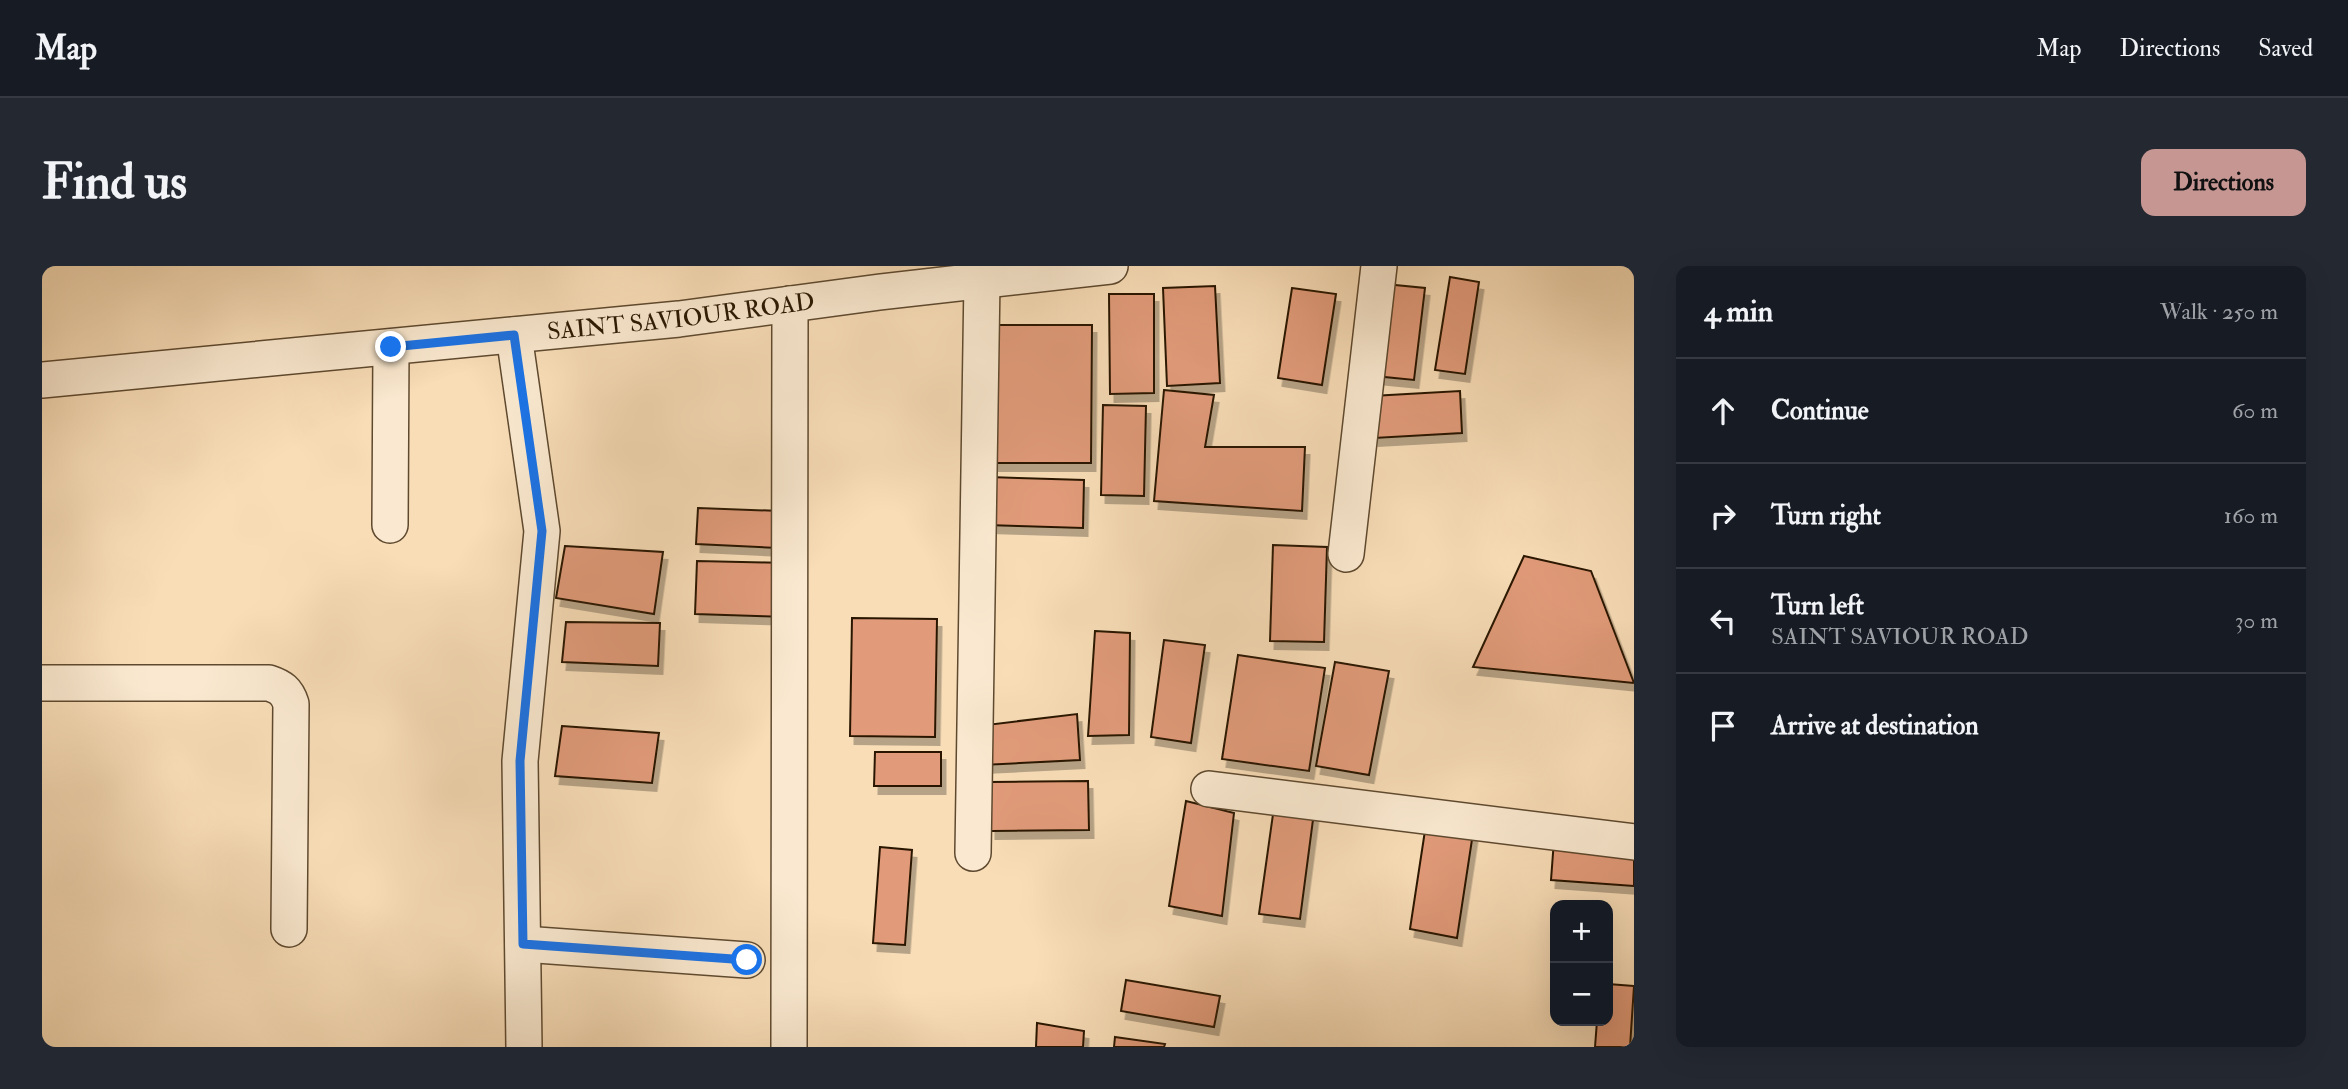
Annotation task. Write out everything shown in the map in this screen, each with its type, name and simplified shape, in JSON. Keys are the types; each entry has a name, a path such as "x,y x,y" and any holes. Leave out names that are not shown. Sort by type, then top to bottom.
{"street":[{"name":"SAINT SAVIOUR ROAD","path":"42,380 678,319 790,304 879,279 982,280 1110,266"},
{"path":"1346,554 1379,266"},
{"path":"973,853 982,280"},
{"path":"789,1047 790,304"},
{"path":"514,335 542,531 520,761 524,1047"},
{"path":"390,525 391,347"},
{"path":"42,682 269,682 288,695 291,704 289,929"},
{"path":"1209,789 1634,842"},
{"path":"523,944 747,960"}],"building":[{"path":"1450,277 1479,282 1465,374 1435,370"},
{"path":"1385,284 1425,288 1414,380 1375,376"},
{"path":"1215,286 1220,383 1167,386 1163,288"},
{"path":"1292,288 1336,294 1322,385 1278,378"},
{"path":"1109,294 1154,294 1154,393 1110,394"},
{"path":"995,325 1092,325 1091,463 994,463"},
{"path":"1164,390 1214,395 1205,447 1305,447 1302,511 1154,501"},
{"path":"1460,391 1462,433 1374,438 1372,396"},
{"path":"1103,405 1146,406 1144,496 1101,495"},
{"path":"989,477 1084,480 1083,528 987,525"},
{"path":"698,508 780,511 778,548 696,544"},
{"path":"1273,545 1327,547 1324,642 1270,641"},
{"path":"565,546 663,552 654,614 556,598"},
{"path":"1524,556 1591,571 1634,683 1473,667"},
{"path":"697,561 789,563 787,617 695,614"},
{"path":"852,618 937,619 935,737 850,736"},
{"path":"566,622 660,623 658,666 562,662"},
{"path":"1095,631 1130,633 1129,735 1088,736"},
{"path":"1164,640 1205,645 1191,743 1151,737"},
{"path":"1238,655 1325,668 1309,771 1222,759"},
{"path":"1335,662 1389,671 1369,775 1316,766"},
{"path":"1077,714 1080,760 982,765 978,726"},
{"path":"562,726 659,733 652,783 555,776"},
{"path":"875,752 941,752 941,786 874,786"},
{"path":"1088,781 1089,830 991,831 990,782"},
{"path":"1186,801 1234,813 1222,916 1169,906"},
{"path":"1274,807 1314,812 1300,919 1259,914"},
{"path":"1426,824 1473,833 1457,938 1410,929"},
{"path":"1554,840 1634,845 1634,886 1551,880"},
{"path":"880,847 912,850 905,945 873,943"},
{"path":"1126,980 1220,996 1214,1027 1121,1011"},
{"path":"1613,984 1634,986 1630,1047 1595,1047 1597,1026 1613,1026"},
{"path":"1037,1023 1084,1031 1083,1047 1036,1047"},
{"path":"1115,1037 1165,1044 1164,1047 1114,1047"}],"route":[{"path":"391,347 514,335 542,531 520,761 523,944 747,960"}]}
